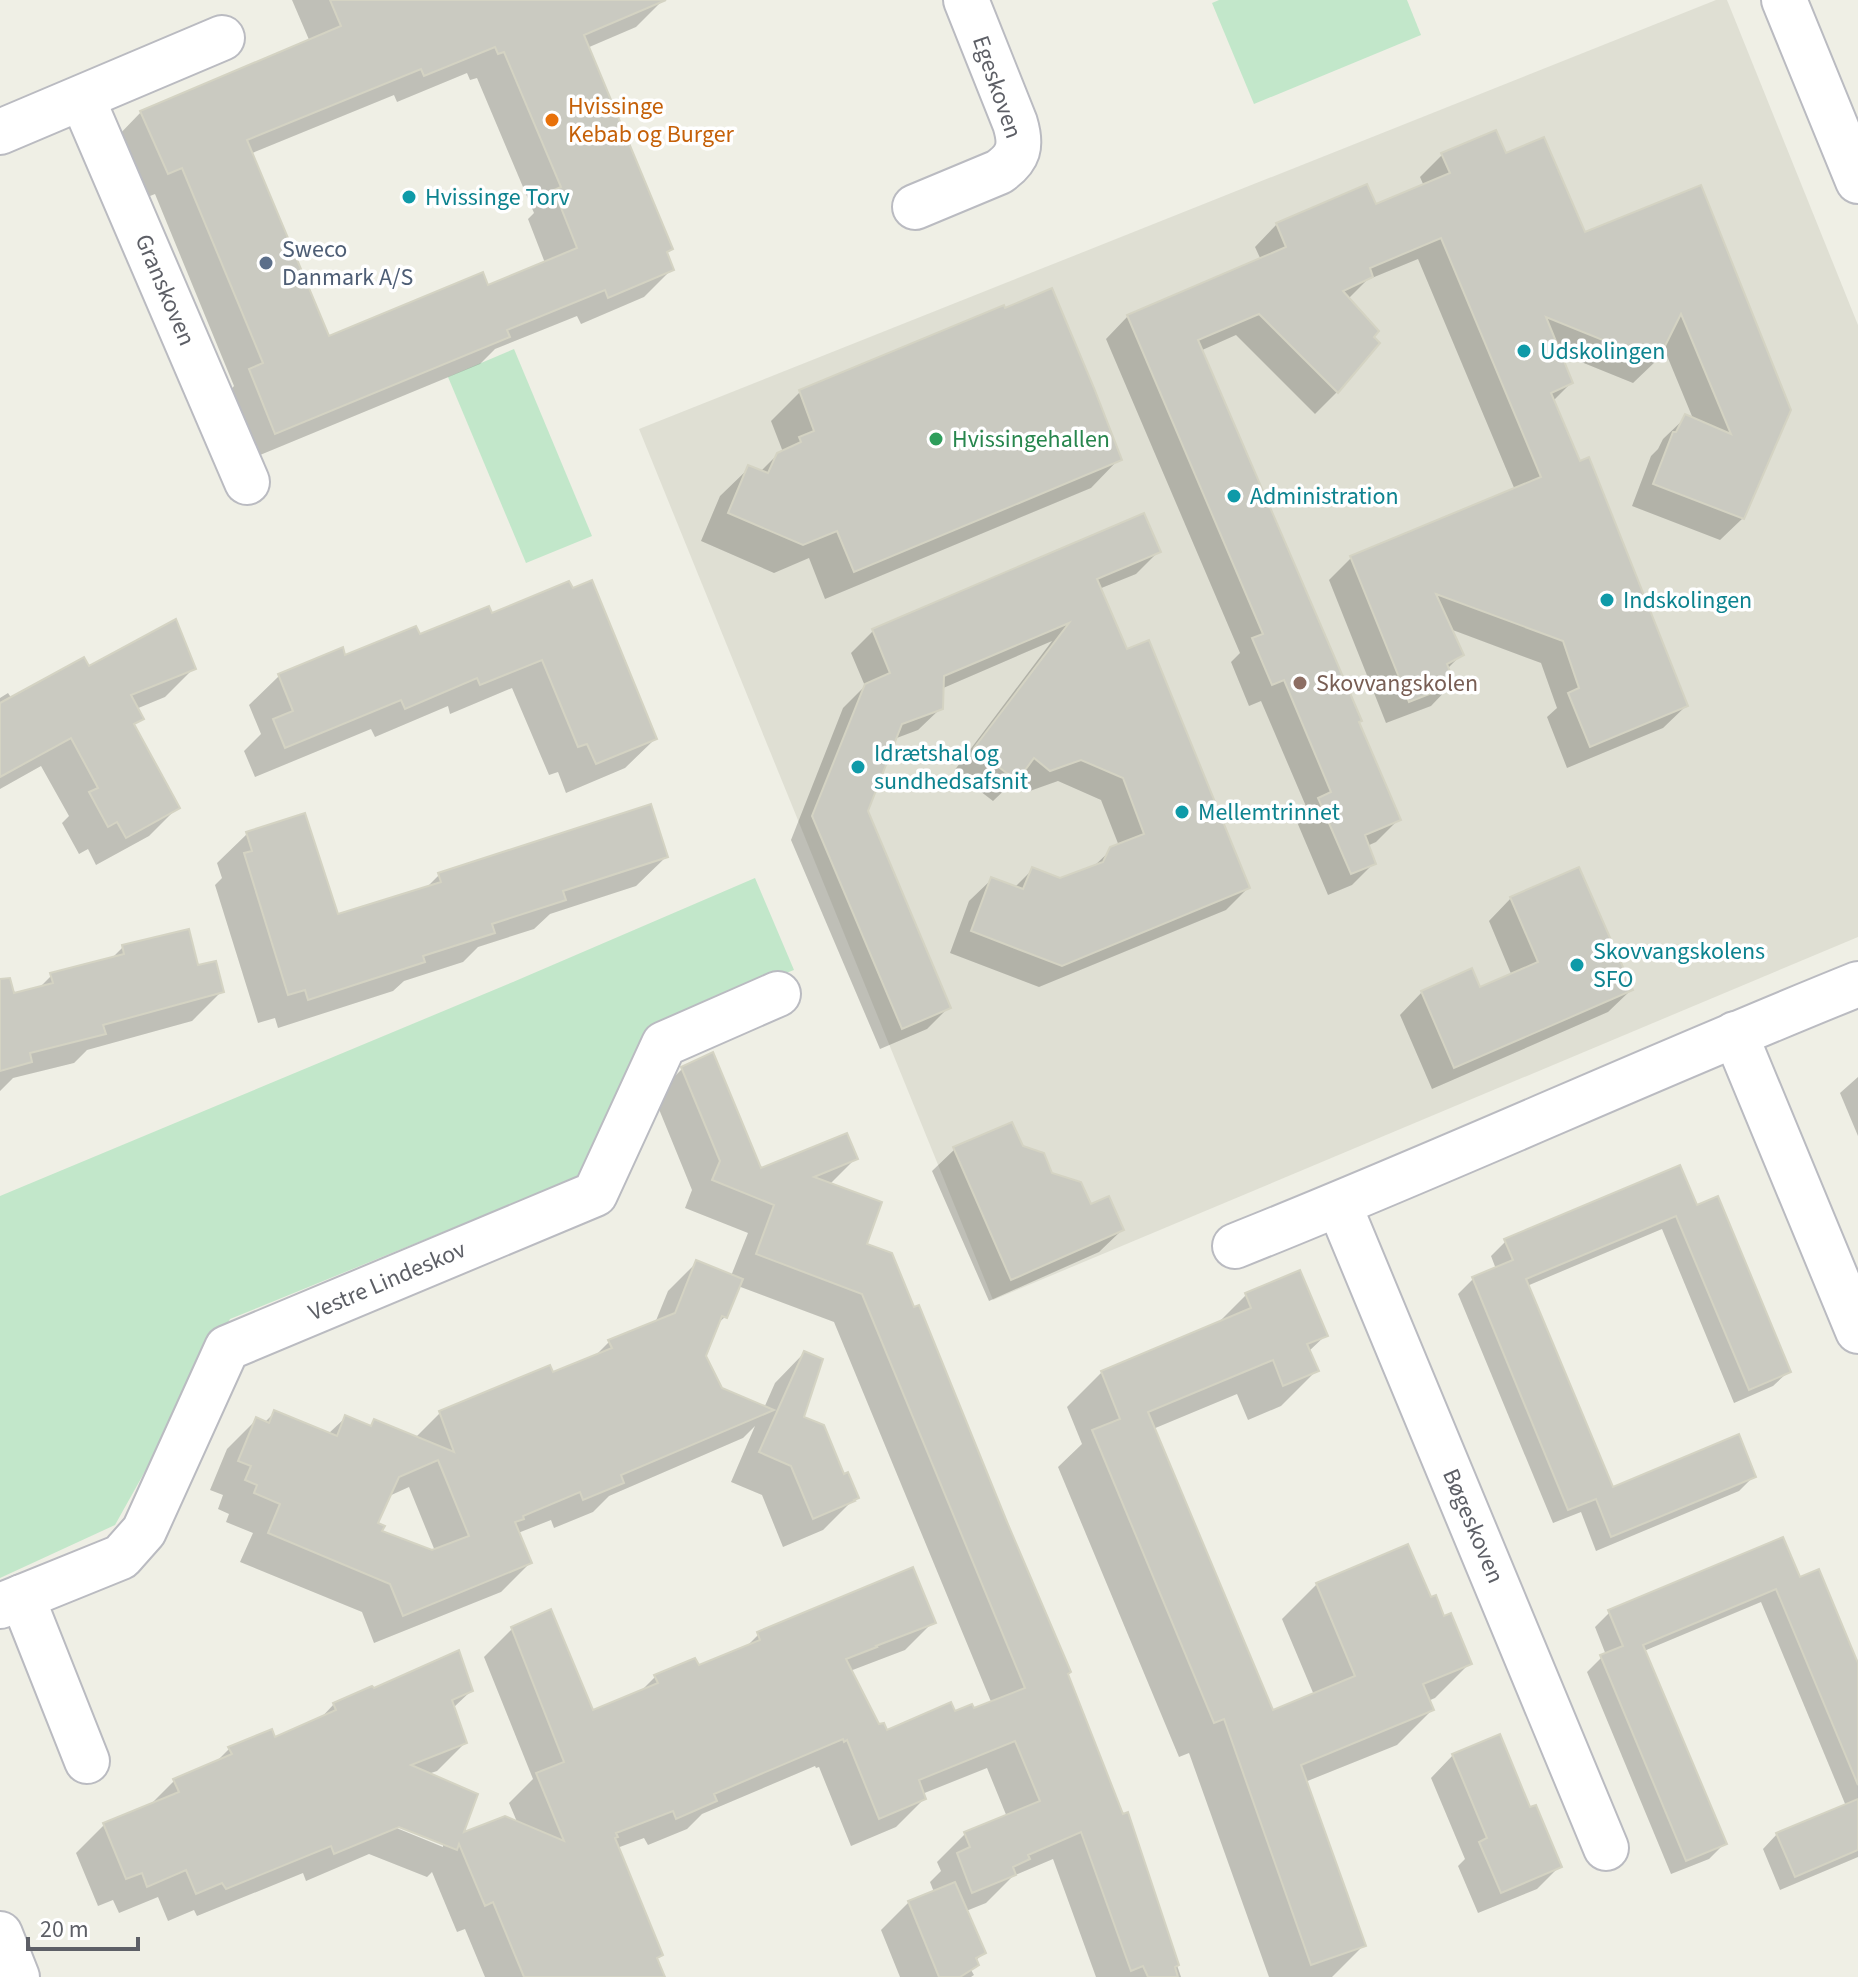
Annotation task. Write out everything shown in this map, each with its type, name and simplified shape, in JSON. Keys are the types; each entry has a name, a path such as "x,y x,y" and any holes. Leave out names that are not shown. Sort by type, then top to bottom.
{"street":[{"name":"Egeskoven","path":"915,207 999,172 1017,154 1019,138 1015,123 966,0"},
{"path":"1784,0 1858,181"},
{"path":"0,132 222,38"},
{"name":"Granskoven","path":"82,98 247,482"},
{"path":"1235,1246 1339,1205 1858,984"},
{"name":"Vestre Lindeskov","path":"87,1761 11,1601 121,1557 144,1531 227,1348 595,1194 664,1044 778,994"},
{"path":"1735,1034 1858,1331"},
{"name":"Bøgeskoven","path":"1339,1205 1606,1848"},
{"path":"0,1934 17,1977"}],"shaded area":[{"name":"Skovvangskolen","path":"1716,0 1727,0 1858,325 1858,937 993,1300 639,429"}],"green space":[{"path":"1219,0 1407,0 1421,35 1254,104 1212,3"},
{"path":"514,349 592,536 526,563 448,377"},
{"path":"755,878 794,970 663,1020 583,1175 230,1319 115,1525 0,1578 0,1196"}],"building":[{"path":"330,0 666,0 584,35 673,249 667,252 674,270 608,298 605,290 507,330 510,337 275,434 249,369 263,363 182,168 168,174 140,111 341,26","holes":["495,47 498,54 504,52 561,187 554,190 577,248 488,285 483,272 329,336 247,140 421,69 424,76"]},
{"path":"1496,130 1506,153 1544,137 1585,232 1701,185 1791,410 1744,519 1653,484 1673,432 1676,432 1685,414 1731,434 1681,314 1657,362 1546,317 1573,383 1551,393 1580,461 1589,457 1688,706 1590,747 1568,693 1579,688 1563,641 1436,594 1464,655 1447,664 1455,684 1409,702 1350,556 1541,477 1441,238 1370,268 1373,277 1343,291 1379,331 1374,337 1380,343 1338,393 1259,314 1198,340 1362,721 1359,722 1401,820 1365,835 1376,864 1351,874 1318,798 1331,792 1284,680 1272,685 1252,638 1263,634 1127,315 1286,247 1276,223 1367,184 1376,204 1450,173 1441,153"},
{"name":"Hvissingehallen","path":"1052,288 1122,460 854,572 837,531 803,545 728,513 748,465 768,473 777,453 801,442 799,437 814,431 799,390"},
{"path":"1144,513 1161,552 1097,579 1127,649 1149,640 1250,888 1062,966 971,931 991,877 1023,889 1032,867 1060,878 1103,862 1110,847 1144,834 1123,778 1081,760 1050,771 1034,758 1017,781 974,748 1069,623 944,676 943,709 902,724 868,811 951,1008 902,1029 812,816 865,684 890,673 872,629"},
{"path":"592,580 657,739 596,764 587,744 578,747 542,660 480,685 477,678 405,709 401,700 285,748 273,719 293,711 278,674 343,647 345,655 416,626 420,634 489,606 492,613 569,581 573,588"},
{"path":"176,619 196,669 131,695 144,719 134,724 180,808 126,838 117,822 108,827 89,792 98,788 71,738 0,777 0,703 84,657 89,666"},
{"path":"651,804 668,857 563,891 566,900 492,924 495,933 423,956 425,962 308,1000 305,990 288,995 244,853 252,851 246,832 305,813 338,914 441,882 438,873"},
{"name":"Skovvangskolens SFO","path":"1579,867 1633,990 1454,1068 1421,991 1472,968 1480,987 1538,962 1510,897"},
{"path":"189,929 198,965 216,961 224,992 103,1025 106,1034 30,1053 32,1062 0,1071 0,979 10,978 14,993 53,983 50,973 124,954 122,945"},
{"path":"713,1052 761,1168 847,1133 858,1159 814,1177 882,1202 867,1244 892,1253 914,1307 919,1305 1071,1672 1068,1674 1123,1814 1128,1812 1179,1965 1175,1967 1178,1977 1148,1977 1143,1966 1131,1971 1081,1832 1028,1855 1030,1859 1013,1867 1016,1875 972,1893 957,1853 970,1847 964,1832 1040,1801 1015,1741 919,1780 926,1799 879,1819 847,1740 844,1742 843,1739 714,1794 717,1801 676,1819 673,1811 616,1833 618,1837 615,1838 663,1955 657,1958 665,1977 524,1977 493,1902 485,1906 459,1844 457,1850 399,1827 334,1854 331,1846 226,1889 222,1883 196,1894 186,1870 147,1887 142,1873 126,1879 103,1823 179,1792 173,1779 232,1754 228,1747 272,1729 275,1737 336,1710 333,1703 459,1650 473,1691 452,1700 467,1743 411,1765 478,1794 464,1832 505,1816 564,1841 536,1773 564,1762 511,1627 551,1609 593,1710 658,1683 654,1675 695,1658 699,1665 760,1640 757,1632 913,1567 936,1623 846,1659 879,1724 884,1723 887,1730 951,1702 955,1711 972,1704 974,1708 1025,1688 862,1294 756,1254 774,1205 712,1180 720,1161 681,1067"},
{"path":"1012,1122 1023,1146 1044,1153 1052,1173 1081,1182 1091,1204 1109,1196 1124,1230 1011,1280 953,1147"},
{"path":"1680,1165 1697,1205 1718,1196 1791,1372 1749,1390 1676,1216 1526,1279 1613,1487 1739,1434 1756,1477 1611,1537 1596,1499 1568,1510 1472,1277 1513,1260 1504,1239"},
{"path":"696,1260 743,1279 727,1318 722,1316 706,1356 722,1388 774,1410 621,1475 624,1483 583,1500 580,1492 523,1516 524,1519 515,1522 532,1563 403,1616 390,1584 268,1533 280,1504 254,1493 257,1485 245,1480 251,1466 238,1461 256,1417 269,1423 274,1410 337,1436 345,1415 371,1426 374,1419 454,1452 439,1411 550,1365 553,1372 612,1348 608,1340 675,1313","holes":["438,1460 469,1536 432,1550 382,1531 385,1526 378,1523 399,1477"]},
{"path":"1300,1270 1328,1336 1307,1344 1319,1371 1283,1386 1273,1360 1148,1412 1273,1710 1355,1676 1316,1583 1408,1544 1431,1597 1436,1595 1444,1616 1451,1613 1472,1664 1423,1684 1434,1710 1301,1765 1366,1946 1311,1965 1224,1719 1214,1723 1092,1430 1120,1419 1101,1371 1251,1308 1245,1293"},
{"path":"804,1351 823,1359 804,1417 824,1425 844,1474 848,1472 859,1498 813,1519 791,1466 759,1452"},
{"path":"1783,1537 1800,1577 1819,1569 1858,1663 1858,1785 1776,1589 1643,1645 1727,1844 1686,1861 1600,1655 1623,1646 1608,1610"},
{"path":"1500,1734 1530,1807 1536,1805 1562,1867 1501,1893 1479,1842 1487,1838 1452,1754"},
{"path":"1858,1799 1858,1850 1795,1877 1776,1833"},
{"path":"955,1882 986,1953 976,1958 979,1965 960,1977 939,1977 908,1901"}],"place":[{"name":"Hvissinge Kebab og Burger","path":"552,120"},
{"name":"Hvissinge Torv","path":"409,197"},
{"name":"Sweco Danmark A/S","path":"266,263"},
{"name":"Udskolingen","path":"1524,351"},
{"name":"Hvissingehallen","path":"936,439"},
{"name":"Administration","path":"1234,496"},
{"name":"Indskolingen","path":"1607,600"},
{"name":"Skovvangskolen","path":"1300,683"},
{"name":"Idrætshal og sundhedsafsnit","path":"858,767"},
{"name":"Mellemtrinnet","path":"1182,812"},
{"name":"Skovvangskolens SFO","path":"1577,965"}]}
